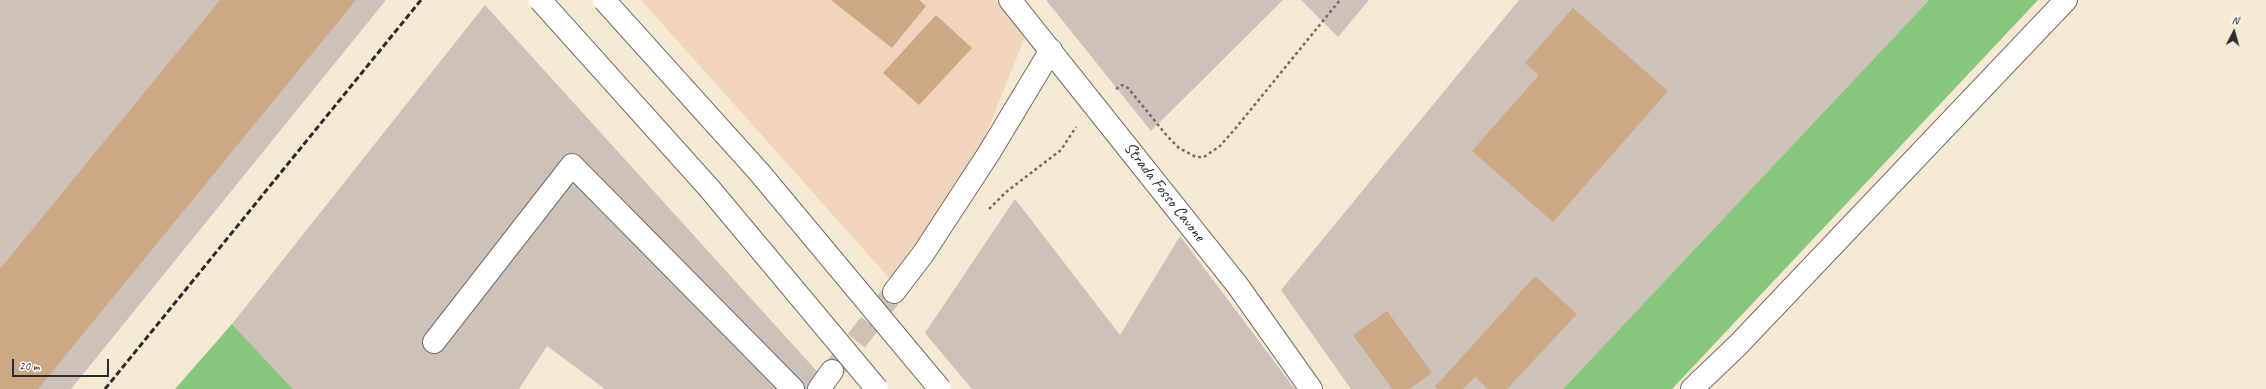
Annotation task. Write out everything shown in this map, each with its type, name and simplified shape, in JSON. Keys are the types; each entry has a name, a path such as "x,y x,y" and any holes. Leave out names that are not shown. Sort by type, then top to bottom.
{"main road":[{"path":"540,0 709,188 877,389"},
{"path":"604,0 759,172 940,389"},
{"name":"Strada Fosso Cavone","path":"1010,0 1238,286 1311,389"},
{"path":"1692,389 1738,345 2066,0"},
{"path":"894,292 923,254 989,153 1051,50"},
{"path":"434,342 572,165 793,389"},
{"path":"819,389 832,371"}],"path":[{"path":"1119,87 1122,85 1128,88 1168,137 1179,148 1196,157 1204,157 1220,146 1235,129 1340,0"},
{"path":"985,213 1006,192 1061,150 1078,124"}],"shaded area":[{"path":"0,0 386,0 71,389 0,389"},
{"path":"641,0 996,0 1025,37 982,144 891,280"},
{"path":"1046,0 1283,0 1151,131"},
{"path":"1301,0 1369,0 1338,37"},
{"path":"1519,0 1929,0 1563,389 1351,389 1281,290"},
{"path":"485,5 833,389 605,389 547,346 519,389 293,389 232,324"},
{"path":"1015,199 1120,335 1180,236 1295,389 972,389 925,333"}],"green space":[{"path":"1929,0 2038,0 1672,389 1563,389"},
{"path":"232,324 293,389 175,389"}],"building":[{"path":"220,0 356,0 38,389 0,389 0,269"},
{"path":"831,0 919,0 926,6 892,48"},
{"path":"1573,8 1668,91 1553,222 1472,151 1539,75 1525,63"},
{"path":"936,15 972,48 919,105 883,73"},
{"path":"1535,276 1577,314 1507,389 1488,389 1475,377 1463,389 1438,389 1435,387"},
{"path":"1387,311 1432,373 1409,389 1392,389 1353,335"}],"tunnel":[{"path":"836,367 894,292"}],"railway":[{"path":"105,389 421,0"}]}
